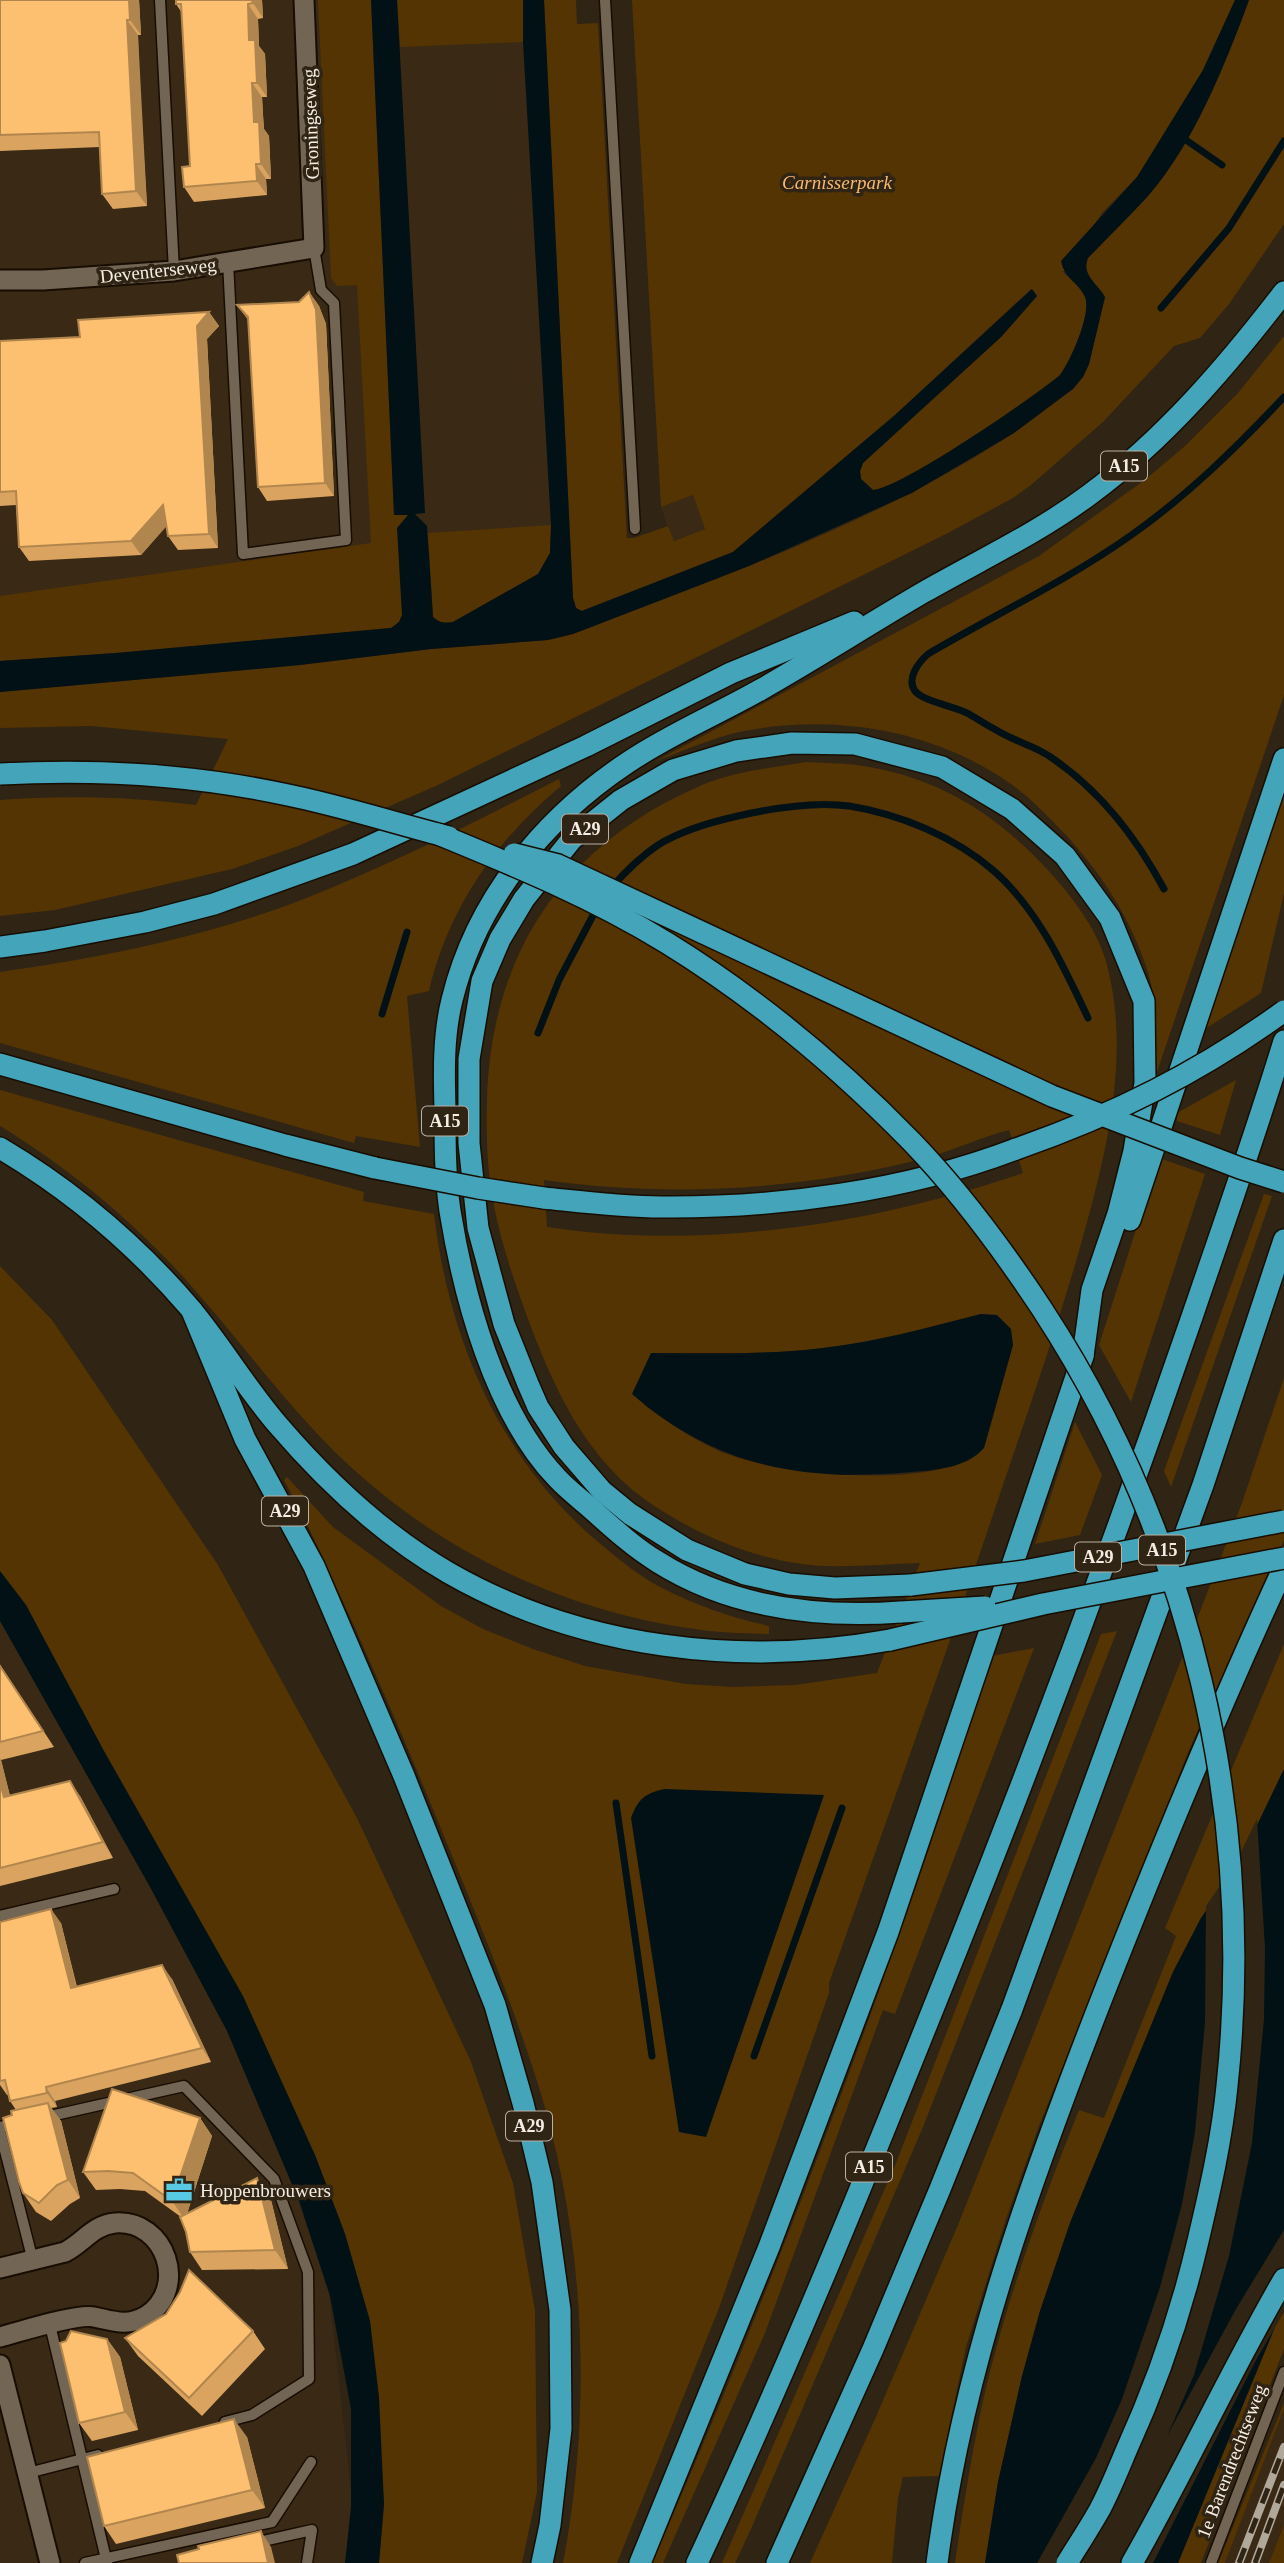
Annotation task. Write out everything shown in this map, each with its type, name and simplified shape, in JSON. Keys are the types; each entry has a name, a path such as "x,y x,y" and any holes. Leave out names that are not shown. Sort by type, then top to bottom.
{"highway":[{"name":"A15","path":"1044,1604 855,1614 799,1611 753,1602 676,1573 642,1551 556,1477 522,1430 498,1380 471,1312 445,1178 444,1055 451,1002 468,947 498,890 549,826 624,765 674,733 756,693 1022,538 1090,495 1160,435 1235,356 1284,292"},
{"name":"A15","path":"0,947 45,941 168,916 251,892 353,854 586,746 731,673 924,593"},
{"name":"A29","path":"1083,1356 1092,1290 1118,1214 1134,1151 1145,1083 1144,1001 1110,918 1065,856 1012,808 942,767 855,744 792,743 747,749 673,769 621,800 572,839 524,899 500,939 482,981 469,1059 469,1143 478,1228 504,1324 533,1395 564,1447 602,1491 630,1514 687,1550 745,1574 789,1584 835,1588 911,1585 1038,1569 1284,1521"},
{"path":"639,2563 769,2247 888,1932 1284,759"},
{"name":"A29","path":"0,774 62,771 165,775 282,793 558,865 1052,1096 1240,1168 1284,1182"},
{"name":"A15","path":"438,834 528,871 593,902 665,942 734,988 799,1037 914,1144 983,1225 1063,1342 1127,1463 1176,1586 1209,1714 1220,1770 1230,1853 1235,1953 1227,2089 1213,2178 1186,2292 1164,2360 1101,2507 1067,2563"},
{"path":"0,1064 285,1146 376,1168 544,1198 659,1207 784,1201 849,1192 913,1179 1016,1149 1137,1101 1218,1055 1284,1011"},
{"name":"A15","path":"696,2563 738,2475 883,2133 1030,1766 1152,1432 1284,1041"},
{"name":"A29","path":"0,1148 68,1193 129,1245 192,1311 277,1424 340,1489 407,1545 448,1572 475,1587 544,1616 601,1634 690,1649 738,1653 791,1652 890,1640 1044,1604 1284,1558"},
{"name":"A15","path":"777,2563 873,2350 1012,2009 1203,1485 1284,1240"},
{"name":"A29","path":"192,1311 245,1439 314,1566 404,1776 495,2005 523,2103 542,2182 560,2309 561,2429 550,2525 542,2563"},
{"path":"937,2563 971,2382 1003,2270 1039,2161 1150,1877 1284,1567"},
{"path":"1132,2563 1284,2279"}],"street":[{"name":"Groningseweg","path":"304,0 314,248"},
{"name":"Deventerseweg","path":"0,280 43,280 174,271 314,248"},
{"path":"0,2268 65,2252 74,2248 95,2229 117,2223 132,2224 150,2234 164,2250 169,2263 168,2285 164,2296 145,2316 124,2323 87,2317 0,2337"},
{"path":"0,2365 50,2563"}],"lane":[{"path":"160,0 174,271"},
{"path":"605,0 635,529"},
{"path":"228,262 243,554 346,540 334,303 321,290 314,248"},
{"path":"0,1916 114,1889"},
{"path":"39,2119 184,2086 274,2179 308,2272 309,2379 252,2415 212,2425"},
{"path":"26,2122 0,2129 33,2260"},
{"path":"50,2325 106,2561"},
{"name":"1e Barendrechtseweg","path":"1211,2563 1284,2372"},
{"path":"28,2473 108,2453"},
{"path":"85,2563 106,2561 272,2522 310,2462"},
{"path":"249,2544 312,2530 307,2563"}],"shaded area":[{"path":"0,0 539,0 570,532 0,604"},
{"path":"371,0 397,0 425,513 415,514 427,526 433,617 447,623 538,574 550,553 551,525 523,42 523,0 544,0 573,598 576,608 582,611 733,552 895,415 1032,289 1037,296 1001,337 863,463 861,479 873,490 910,475 997,421 1060,375 1079,337 1086,304 1085,297 1066,273 1061,261 1137,177 1203,70 1235,0 1249,0 1219,76 1180,153 1148,196 1088,258 1088,274 1105,297 1089,364 1083,377 1073,389 1014,433 912,493 749,566 573,634 548,640 0,692 0,661 391,628 399,622 402,615 397,528 408,515 394,515"},
{"path":"693,495 705,529 673,541 661,507"},
{"path":"981,1314 997,1315 1011,1329 1013,1345 984,1448 969,1460 950,1467 871,1475 797,1471 762,1464 696,1438 664,1419 632,1394 651,1353 759,1353 823,1348 883,1338"},
{"path":"0,1464 324,2249 354,2516 353,2563 0,2563"},
{"path":"0,1571 26,1605 104,1751 243,1996 315,2155 345,2234 370,2321 379,2397 384,2504 379,2563 345,2563 351,2507 351,2409 330,2296 299,2201 227,2031 150,1887 0,1621"},
{"path":"1284,1769 1284,2305 1178,2563 985,2563 998,2482 1022,2376 1040,2311 1070,2223 1173,1972 1201,1918 1238,1865"},
{"path":"665,1789 824,1795 706,2137 679,2132 631,1818 643,1798"},
{"path":"1284,2409 1284,2525 1269,2563 1225,2563"}],"green space":[{"path":"318,0 371,0 394,514 409,515 402,615 399,622 391,628 0,661 0,596 371,543 357,285 337,286 331,278"},
{"path":"397,0 523,0 523,42 400,47"},
{"name":"Carnisserpark","path":"544,0 576,0 577,24 598,23 627,538 668,526 674,541 705,529 693,495 661,507 632,0 1235,0 1203,70 1149,159 1137,177 1102,213 1063,272 1081,290 1086,304 1079,337 1060,375 997,421 910,474 873,490 861,479 863,463 1001,337 1037,296 1031,289 895,415 733,552 581,611 576,608 573,598"},
{"path":"1249,0 1284,0 1284,224 1229,304 1200,338 1174,346 1103,422 1031,485 1013,498 946,534 438,785 298,846 232,869 55,910 0,916 0,800 98,798 196,805 228,739 91,726 0,728 0,692 548,640 573,634 742,569 853,521 960,466 1012,434 1083,377 1089,364 1105,297 1088,274 1088,258 1148,196 1180,153 1219,76"},
{"path":"1284,336 1284,695 1155,1078 1153,998 1148,972 1133,932 1112,895 1074,844 1042,810 1008,782 946,749 879,730 844,725 809,724 739,732 654,762 1039,556 1146,479 1185,446 1238,393"},
{"path":"551,525 550,553 538,574 453,622 438,622 433,617 428,533"},
{"path":"806,762 857,765 887,771 942,790 990,818 1013,836 1055,878 1086,918 1107,965 1117,1035 1112,1106 1099,1176 1046,1359 719,2308 617,2563 563,2563 578,2444 581,2382 574,2259 566,2198 553,2139 537,2081 489,1946 351,1619 284,1480 287,1477 333,1527 441,1606 483,1629 585,1666 686,1684 733,1687 795,1685 877,1673 920,1563 826,1566 759,1555 716,1539 675,1519 631,1488 590,1444 559,1393 546,1365 507,1258 488,1167 487,1100 492,1046 503,996 521,950 545,909 575,871 611,838 654,809 715,780","holes":["1009,1130 1023,1173 966,1191 848,1219 728,1234 667,1236 607,1234 547,1227 544,1180 640,1189 737,1188 786,1184 929,1157","981,1314 1013,1345 984,1447 963,1462 933,1471 855,1475 814,1472 742,1459 698,1440 644,1405 651,1353 759,1353 823,1348 883,1338"]},
{"path":"559,779 561,786 516,829 478,878 462,904 437,961 429,991 407,996 420,1147 356,1136 354,1143 0,1043 0,972 154,944 268,912 337,886 401,857"},
{"path":"1284,786 1284,893 1261,993 1202,1031"},
{"path":"1236,1080 1220,1135 1177,1121 1177,1113"},
{"path":"0,1090 364,1192 363,1201 434,1214 441,1261 467,1353 486,1397 509,1438 536,1477 567,1513 640,1575 702,1606 769,1626 769,1634 695,1629 640,1619 586,1604 535,1585 485,1561 437,1533 392,1501 349,1465 310,1426 187,1281 145,1237 75,1178 0,1126"},
{"path":"1159,1158 1205,1174 1131,1402 1099,1345"},
{"path":"1264,1194 1272,1196 1171,1487 1164,1471"},
{"path":"0,1266 52,1320 218,1565 357,1818 471,2062 513,2183 535,2311 537,2492 522,2563 379,2563 384,2504 370,2321 345,2234 315,2155 26,1605 0,1571"},
{"path":"1284,1378 1284,1540 1189,1750 1039,2126 1006,2219 966,2347 939,2476 903,2477 898,2498 892,2563 810,2563 958,2225 1242,1503"},
{"path":"1075,1422 1102,1475 1080,1535 1035,1544"},
{"path":"1117,1631 923,2127 751,2529 735,2563 722,2563 896,2163 1101,1634"},
{"path":"1284,1644 1284,1769 1238,1865 1201,1918 1173,1972 1070,2223 1040,2311 1022,2376 998,2482 985,2563 955,2563 973,2452 989,2376 1036,2222 1079,2110 1104,2118 1176,1936 1165,1928"},
{"path":"1034,1648 895,2014 883,2010 765,2333 663,2563 652,2563 751,2329 842,2091 912,1898 992,1656"},
{"path":"1284,2305 1284,2349 1201,2563 1178,2563"},
{"path":"1284,2403 1225,2563 1218,2563"},
{"path":"1284,2525 1284,2563 1269,2563"}],"pier":[{"path":"1257,1819 1265,1948 1264,2019 1252,2143 1229,2256 1194,2375 1167,2436 1236,2309 1284,2230 1284,2312 1255,2362 1153,2563 1037,2563 1096,2458 1122,2399 1160,2287 1182,2204 1195,2132 1205,2022 1206,1906 1235,1864"}],"building":[{"path":"0,0 129,0 130,20 127,20 136,191 102,194 99,132 0,135"},
{"path":"176,0 252,0 253,3 248,4 249,40 255,40 257,83 252,83 254,122 259,122 261,164 256,164 257,181 184,187 182,167 190,166 181,4 176,4"},
{"path":"309,292 316,310 325,483 258,487 248,317 237,305 299,302"},
{"path":"209,312 197,326 209,534 168,536 163,505 131,541 19,547 16,491 0,492 0,341 80,337 78,320"},
{"path":"0,1666 43,1731 0,1742"},
{"path":"70,1781 103,1842 0,1868 0,1783 4,1797"},
{"path":"51,1909 71,1988 162,1965 202,2048 46,2087 47,2093 10,2101 5,2080 0,2081 0,1922"},
{"path":"112,2089 200,2118 172,2201 133,2173 83,2172"},
{"path":"48,2103 68,2180 57,2185 39,2203 23,2193 3,2118 12,2115 11,2111"},
{"path":"257,2178 275,2250 190,2252 180,2217"},
{"path":"189,2270 253,2331 189,2398 125,2338 166,2314 180,2292"},
{"path":"71,2331 107,2339 125,2412 79,2423 60,2343 66,2341"},
{"path":"234,2419 252,2490 104,2526 87,2457"},
{"path":"261,2531 268,2563 179,2563 177,2555 199,2549 198,2546"}],"waterway":[{"path":"1186,140 1222,165"},
{"path":"1161,308 1229,228 1284,141"},
{"path":"1164,889 1115,815 1084,783 1041,751 963,711 919,695 913,686 913,676 928,654 1081,568 1151,521 1211,470 1284,397"},
{"path":"611,888 633,865 658,845 717,821 779,808 821,804 849,806 888,815 926,829 962,848 1010,886 1048,939 1088,1018"},
{"path":"538,1033 559,980 598,906"},
{"path":"382,1014 407,932"},
{"path":"616,1803 652,2056"},
{"path":"754,2056 842,1808"}],"railway":[{"path":"1239,2563 1284,2447"},
{"path":"1255,2563 1284,2485"}],"place":[{"name":"Hoppenbrouwers","path":"179,2190"}]}
